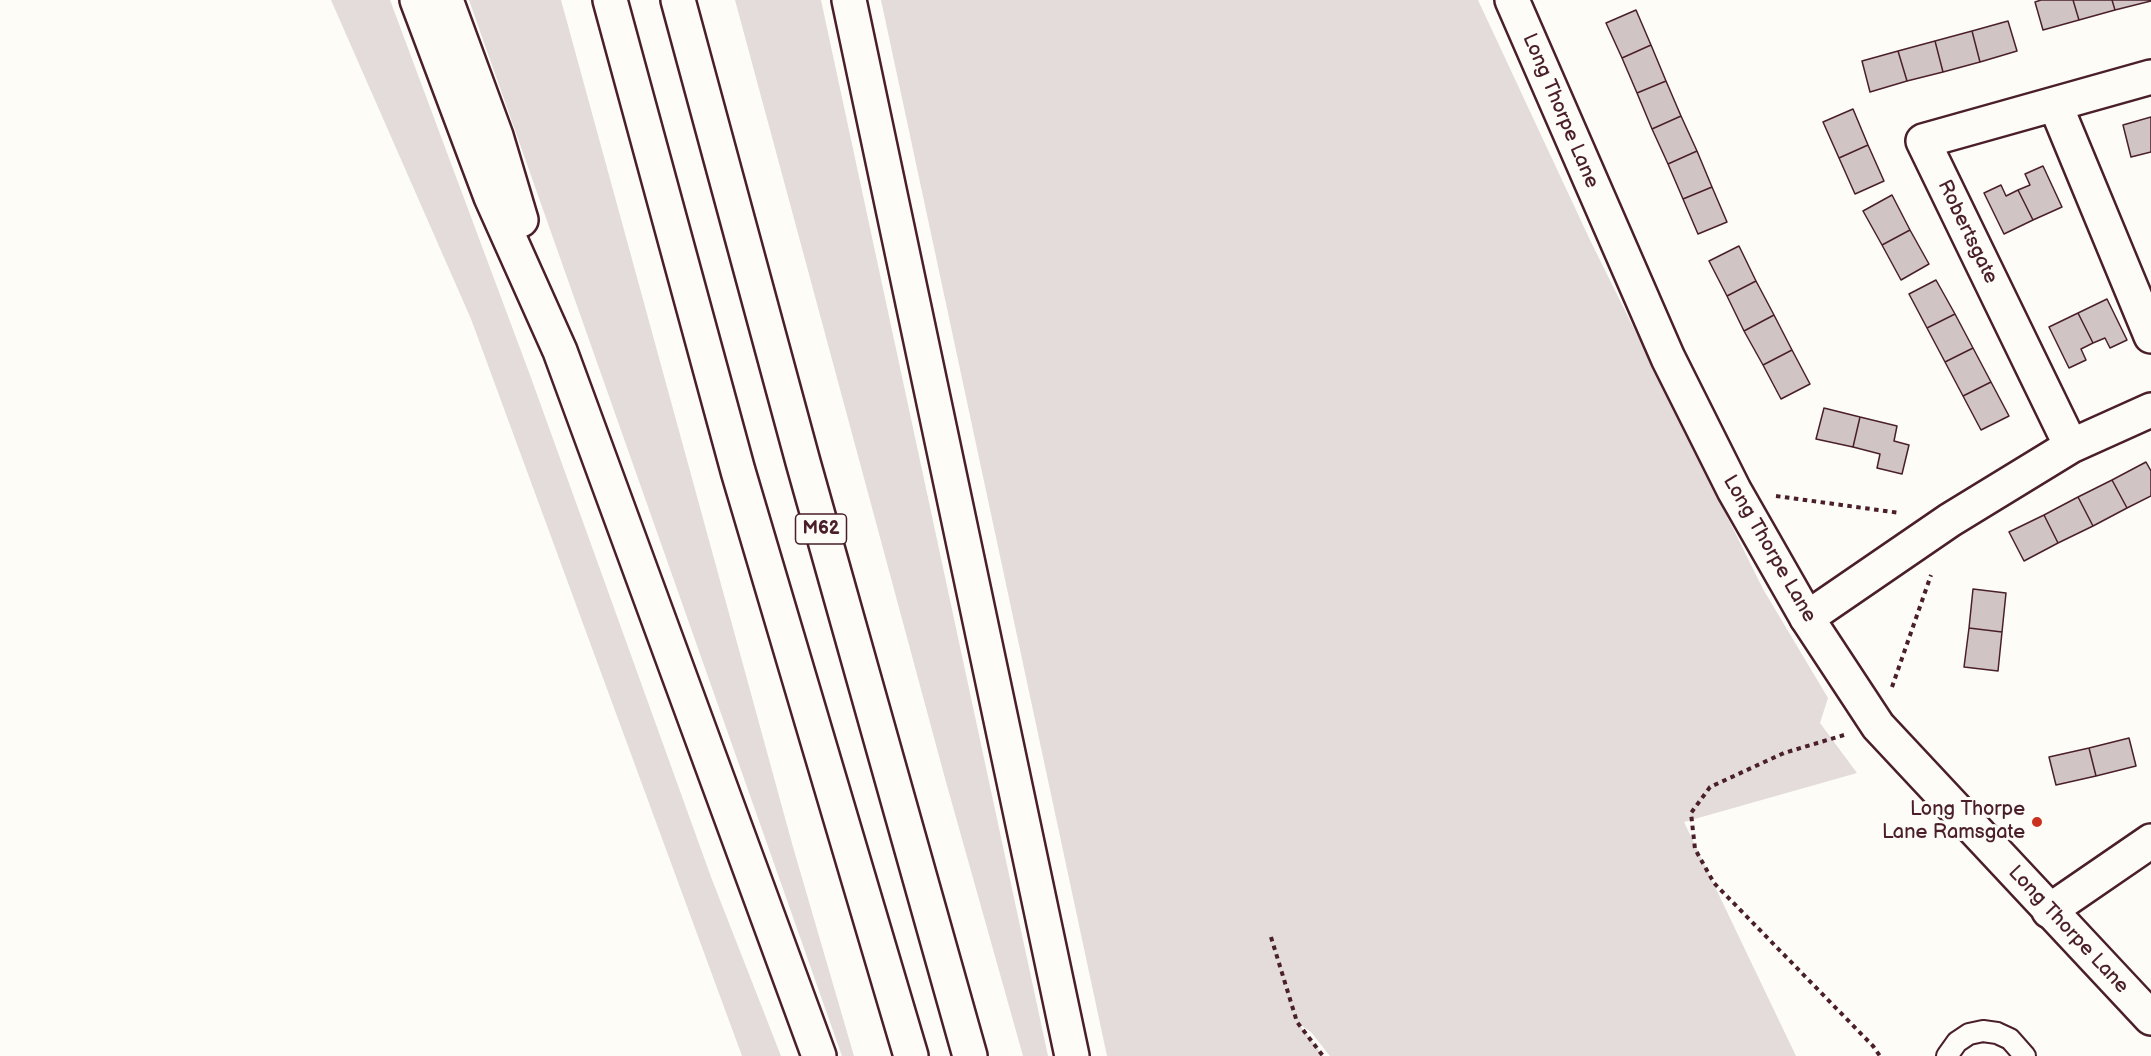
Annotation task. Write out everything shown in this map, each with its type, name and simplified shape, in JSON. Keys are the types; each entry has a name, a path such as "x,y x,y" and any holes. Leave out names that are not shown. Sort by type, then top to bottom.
{"main road":[{"path":"417,0 491,197 560,351"},
{"path":"446,0 496,136 560,351 819,1056"},
{"path":"610,0 738,471 911,1056"},
{"name":"M62","path":"678,0 803,462 970,1056"},
{"path":"849,0 1072,1056"},
{"name":"Long Thorpe Lane","path":"1512,0 1668,358 1734,490 1807,618 1878,726 2151,1018"},
{"name":"Robertsgate","path":"2071,446 1923,141 2151,77"},
{"path":"2055,104 2151,336"},
{"path":"1807,618 1950,520 2071,446 2151,410"},
{"path":"2049,911 2151,841"}],"lane":[{"path":"1947,1056 1957,1042 1969,1034 1983,1031 1997,1033 2010,1039 2025,1056"}],"path":[{"path":"1878,726 1773,758 1710,787 1691,813 1695,849 1714,883 1880,1056"},
{"path":"1271,938 1297,1022 1323,1056"}],"shaded area":[{"path":"331,0 390,0 530,375 711,877 781,1056 742,1056 471,319"},
{"path":"469,0 561,0 793,847 854,1056 842,1056"},
{"path":"735,0 821,0 1048,1056 1023,1056 946,782"},
{"path":"881,0 1478,0 1590,240 1763,589 1828,698 1820,723 1857,773 1684,822 1796,1056 1330,1056 1311,1032 1299,1024 1323,1056 1107,1056"}],"building":[{"path":"2073,0 2079,20 2043,30 2035,2"},
{"path":"2073,0 2112,0 2115,10 2079,20"},
{"path":"2112,0 2151,0 2151,1 2115,10"},
{"path":"1636,10 1651,45 1622,58 1606,23"},
{"path":"2008,21 2017,51 1980,62 1972,31"},
{"path":"1972,31 1980,62 1943,72 1935,41"},
{"path":"1935,41 1943,72 1907,81 1898,51"},
{"path":"1651,45 1666,81 1637,93 1622,58"},
{"path":"1898,51 1907,81 1870,92 1862,61"},
{"path":"1666,81 1681,116 1652,129 1637,93"},
{"path":"1853,109 1868,145 1839,158 1823,122"},
{"path":"1681,116 1697,151 1668,164 1652,129"},
{"path":"2151,117 2151,152 2131,157 2123,125"},
{"path":"1868,145 1884,181 1855,194 1839,158"},
{"path":"1697,151 1712,187 1683,199 1668,164"},
{"path":"2043,166 2062,207 2033,220 2018,190 2030,185 2025,174"},
{"path":"2001,185 2006,196 2018,190 2033,220 2004,234 1984,193"},
{"path":"1712,187 1727,222 1698,234 1683,199"},
{"path":"1892,195 1910,230 1882,245 1863,211"},
{"path":"1910,230 1929,264 1901,280 1882,245"},
{"path":"1739,246 1756,281 1727,296 1709,261"},
{"path":"1936,280 1955,314 1927,328 1909,294"},
{"path":"1756,281 1774,315 1744,331 1727,296"},
{"path":"2107,299 2127,340 2110,348 2105,338 2093,343 2078,313"},
{"path":"2078,313 2093,343 2081,349 2086,360 2069,368 2049,327"},
{"path":"1955,314 1973,348 1945,362 1927,328"},
{"path":"1774,315 1792,350 1763,365 1744,331"},
{"path":"1973,348 1991,382 1963,396 1945,362"},
{"path":"1792,350 1810,384 1781,399 1763,365"},
{"path":"1991,382 2009,416 1981,430 1963,396"},
{"path":"1824,408 1860,417 1853,447 1816,439"},
{"path":"1860,417 1897,426 1894,441 1909,445 1902,474 1877,468 1880,454 1853,447"},
{"path":"2146,462 2151,471 2151,496 2127,508 2112,480"},
{"path":"2112,480 2127,508 2093,526 2078,497"},
{"path":"2078,497 2093,526 2058,543 2044,515"},
{"path":"2044,515 2058,543 2024,561 2009,532"},
{"path":"1973,589 2006,593 2002,632 1969,628"},
{"path":"1969,628 2002,632 1998,671 1964,667"},
{"path":"2129,738 2136,766 2096,776 2089,748"},
{"path":"2089,748 2096,776 2056,785 2049,757"}],"place":[{"name":"Long Thorpe Lane Ramsgate","path":"2037,822"}]}
